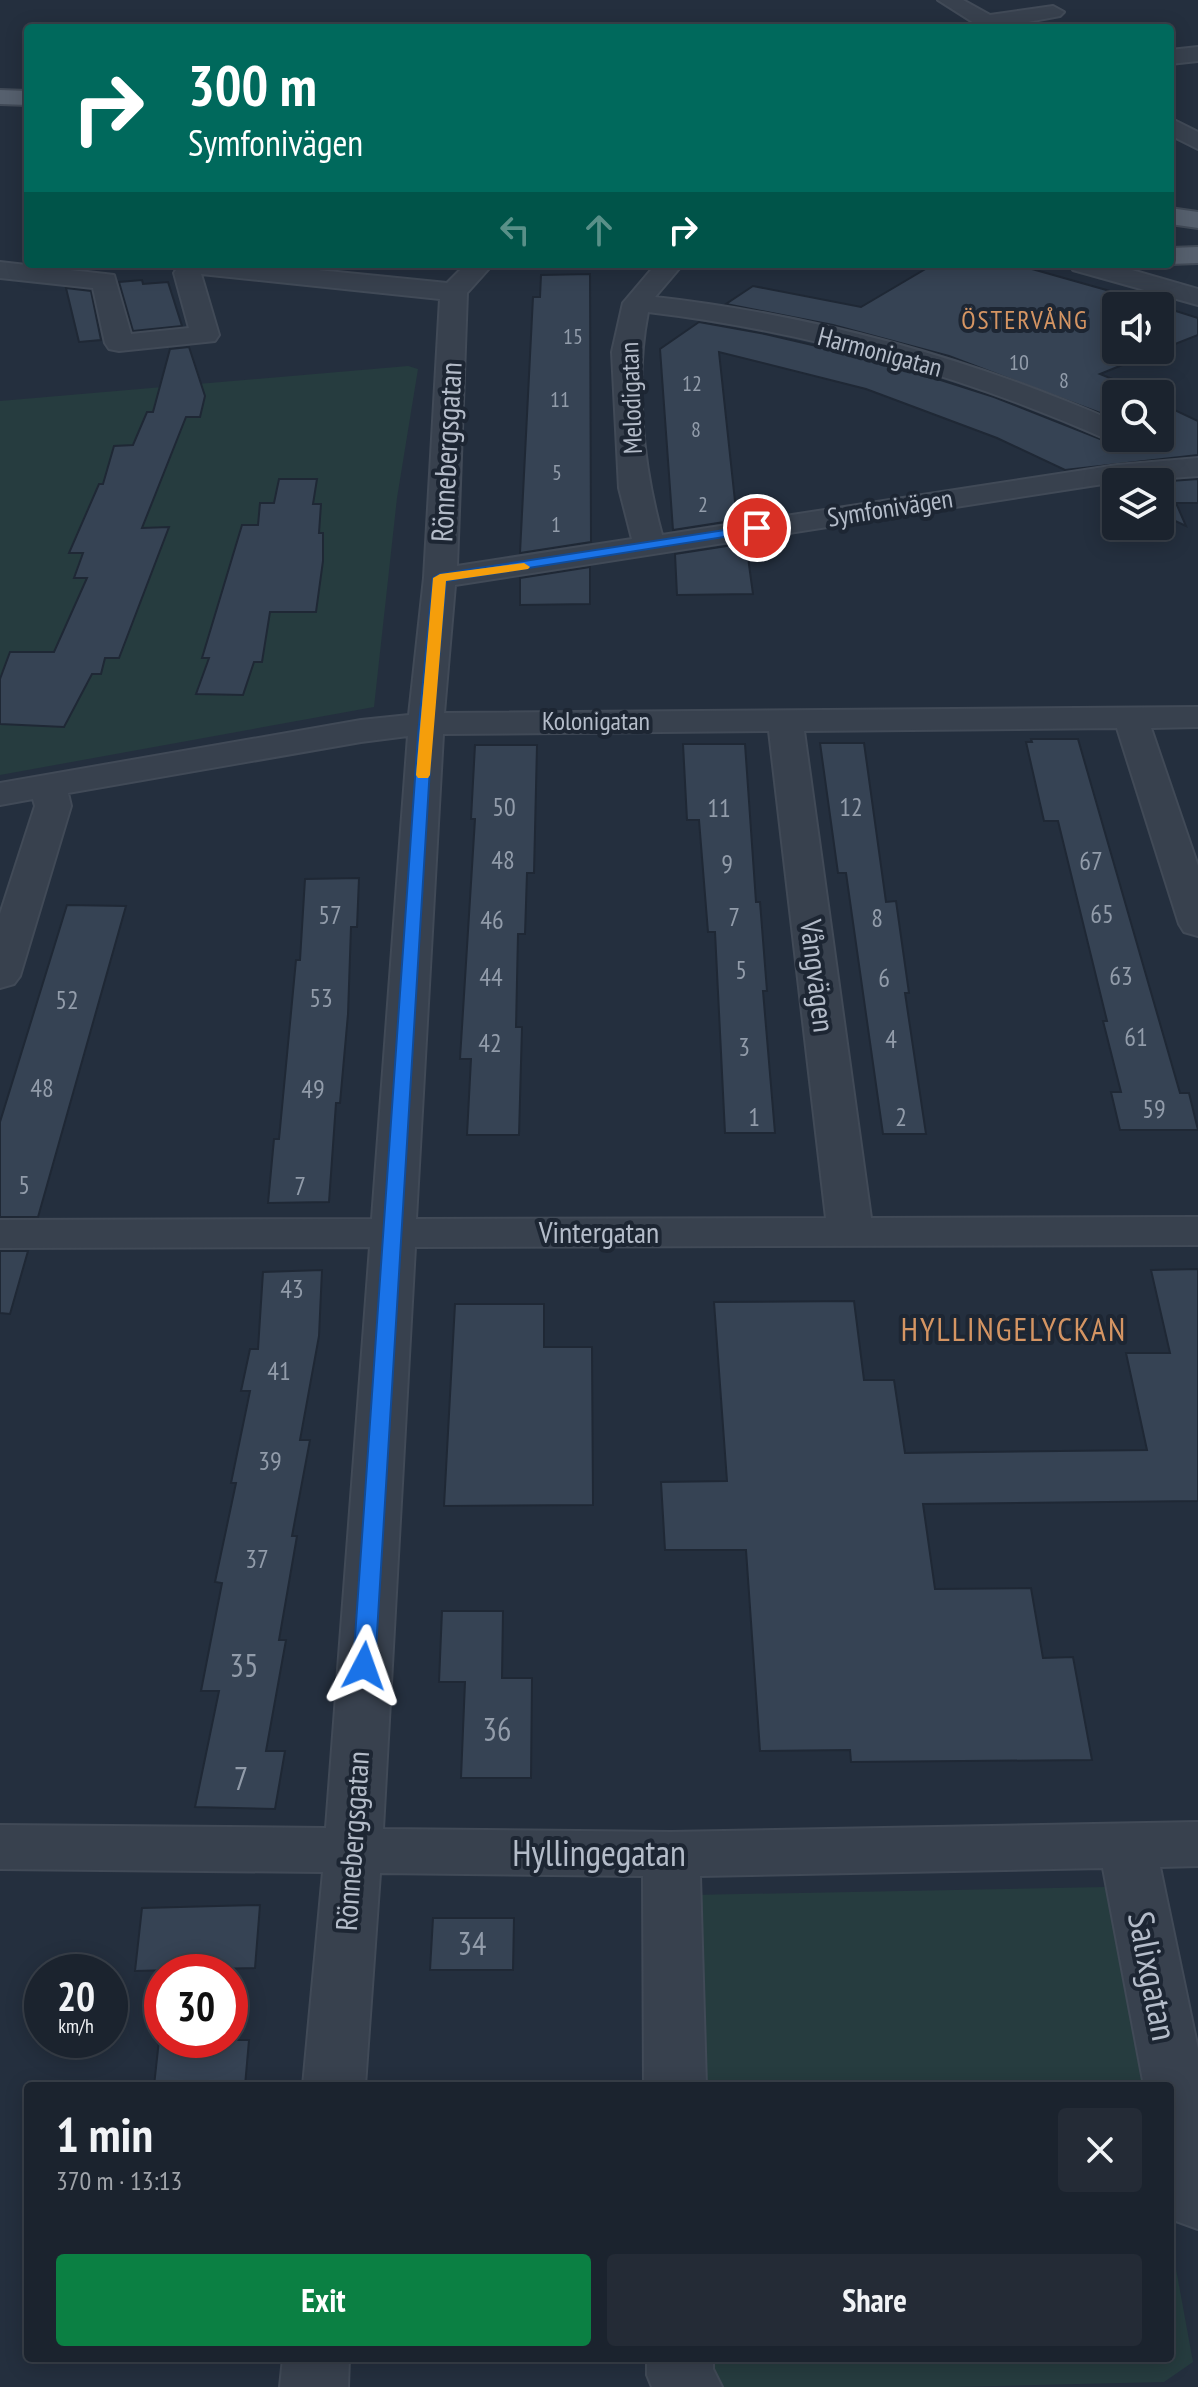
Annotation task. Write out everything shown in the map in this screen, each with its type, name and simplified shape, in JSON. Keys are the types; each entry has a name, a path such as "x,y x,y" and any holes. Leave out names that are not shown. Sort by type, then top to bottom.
{"street":[{"path":"948,0 990,24"},
{"path":"997,24 1053,12"},
{"path":"1174,57 1198,54"},
{"path":"1174,127 1198,142"},
{"path":"0,245 24,248"},
{"path":"0,270 105,281 119,343 205,335 187,273 199,268"},
{"path":"234,268 454,292 476,268"},
{"name":"Melodigatan","path":"649,545 634,488 626,352 636,303 667,268"},
{"path":"1096,268 1198,297"},
{"name":"Rönnebergsgatan","path":"334,2082 353,1851 426,724 440,578 454,292"},
{"name":"Harmonigatan","path":"636,303 722,314 893,354 984,381 1102,426"},
{"path":"1155,452 1186,467"},
{"name":"Symfonivägen","path":"440,578 1117,474 1186,467"},
{"name":"Kolonigatan","path":"0,794 361,731 426,724 1198,717"},
{"path":"1131,719 1198,924"},
{"name":"Vångvägen","path":"785,720 850,1231"},
{"path":"0,976 53,806 48,786"},
{"name":"Vintergatan","path":"0,1234 1198,1231"},
{"name":"Salixgatan","path":"1127,1844 1198,2201"},
{"name":"Hyllingegatan","path":"0,1847 671,1854 1198,1844"},
{"path":"671,1854 675,2082"},
{"path":"314,2387 316,2362"},
{"path":"680,2362 680,2375 688,2387"}],"green space":[{"path":"408,366 418,369 397,498 374,707 0,775 0,401"},
{"path":"1106,1887 1142,2082 698,2082 692,1895"},
{"path":"1174,2258 1193,2362 1164,2382 949,2387 720,2387 709,2362 1174,2362"}],"building":[{"path":"927,268 1027,268 1113,292 1102,292 1102,364 1125,364 1100,374 1115,380 1102,380 1102,414 949,356 833,325 726,304 753,286 861,307"},
{"path":"590,274 591,542 520,553 533,297 540,297 541,275"},
{"path":"142,280 143,284 168,282 182,326 133,331 119,282"},
{"path":"66,288 91,291 101,340 79,342"},
{"path":"1174,310 1198,318 1198,335 1174,344"},
{"path":"699,322 881,361 994,397 1102,440 1102,452 1174,452 1174,410 1198,421 1198,455 1065,470 997,438 866,389 719,352 737,520 673,530 660,349"},
{"path":"189,347 205,396 200,417 186,417 142,528 169,527 119,658 105,658 101,674 92,674 64,727 0,724 0,679 10,652 54,652 87,578 74,578 83,553 69,553 99,484 103,484 114,446 133,445 147,412 153,412 170,349"},
{"path":"279,479 317,479 313,504 321,504 319,533 323,533 323,561 316,612 270,612 262,662 254,662 243,695 196,694 209,658 202,658 242,525 258,525 260,503 274,503"},
{"path":"1198,479 1198,503 1176,503 1186,526 1174,520 1174,481"},
{"path":"740,544 741,550 747,550 753,594 677,595 675,554"},
{"path":"590,567 590,604 520,605 520,578"},
{"path":"1031,739 1078,739 1180,1093 1189,1093 1198,1130 1120,1130 1111,1092 1121,1092 1103,1021 1107,1021 1058,821 1044,821 1026,742 1032,742"},
{"path":"820,743 864,743 886,902 896,901 909,993 905,993 926,1134 883,1134 846,873 838,873"},
{"path":"683,744 745,744 756,902 760,902 767,991 763,991 775,1133 725,1133 715,932 708,932 699,820 687,820"},
{"path":"475,745 537,745 534,873 527,873 525,934 518,934 516,1027 522,1027 519,1135 467,1135 471,1059 460,1059 475,819 471,819"},
{"path":"359,878 357,927 351,927 348,1014 340,1103 336,1103 329,1202 268,1203 274,1139 279,1139 296,960 300,960 305,879"},
{"path":"67,905 126,906 38,1217 0,1217 0,1122"},
{"path":"0,1251 28,1251 10,1314 0,1313"},
{"path":"1198,1269 1198,1501 923,1504 935,1589 1031,1588 1043,1658 1073,1657 1092,1760 851,1762 850,1750 760,1751 746,1550 665,1550 661,1482 727,1481 714,1302 854,1301 864,1380 894,1380 905,1453 1147,1450 1126,1353 1170,1353 1151,1270"},
{"path":"322,1270 319,1336 300,1440 310,1440 292,1536 297,1536 279,1640 286,1640 266,1751 285,1751 275,1809 195,1807 219,1691 201,1691 222,1583 215,1582 236,1483 231,1483 250,1391 241,1391 250,1349 258,1349 263,1272"},
{"path":"455,1304 544,1304 544,1347 592,1347 593,1505 444,1506"},
{"path":"442,1611 503,1611 502,1678 532,1678 531,1778 461,1778 465,1682 439,1682"},
{"path":"260,1905 255,1968 248,1968 248,1954 144,1954 144,1971 135,1971 142,1908"},
{"path":"433,1918 514,1918 513,1970 430,1970"},
{"path":"157,2058 247,2058 245,2082 154,2082"}],"slow traffic":[{"path":"423,775 440,578 524,567"}],"district":[{"name":"ÖSTERVÅNG","path":"1025,320"},
{"name":"HYLLINGELYCKAN","path":"1014,1330"}],"route":[{"path":"364,1666 425,735 440,578 757,528"}]}
